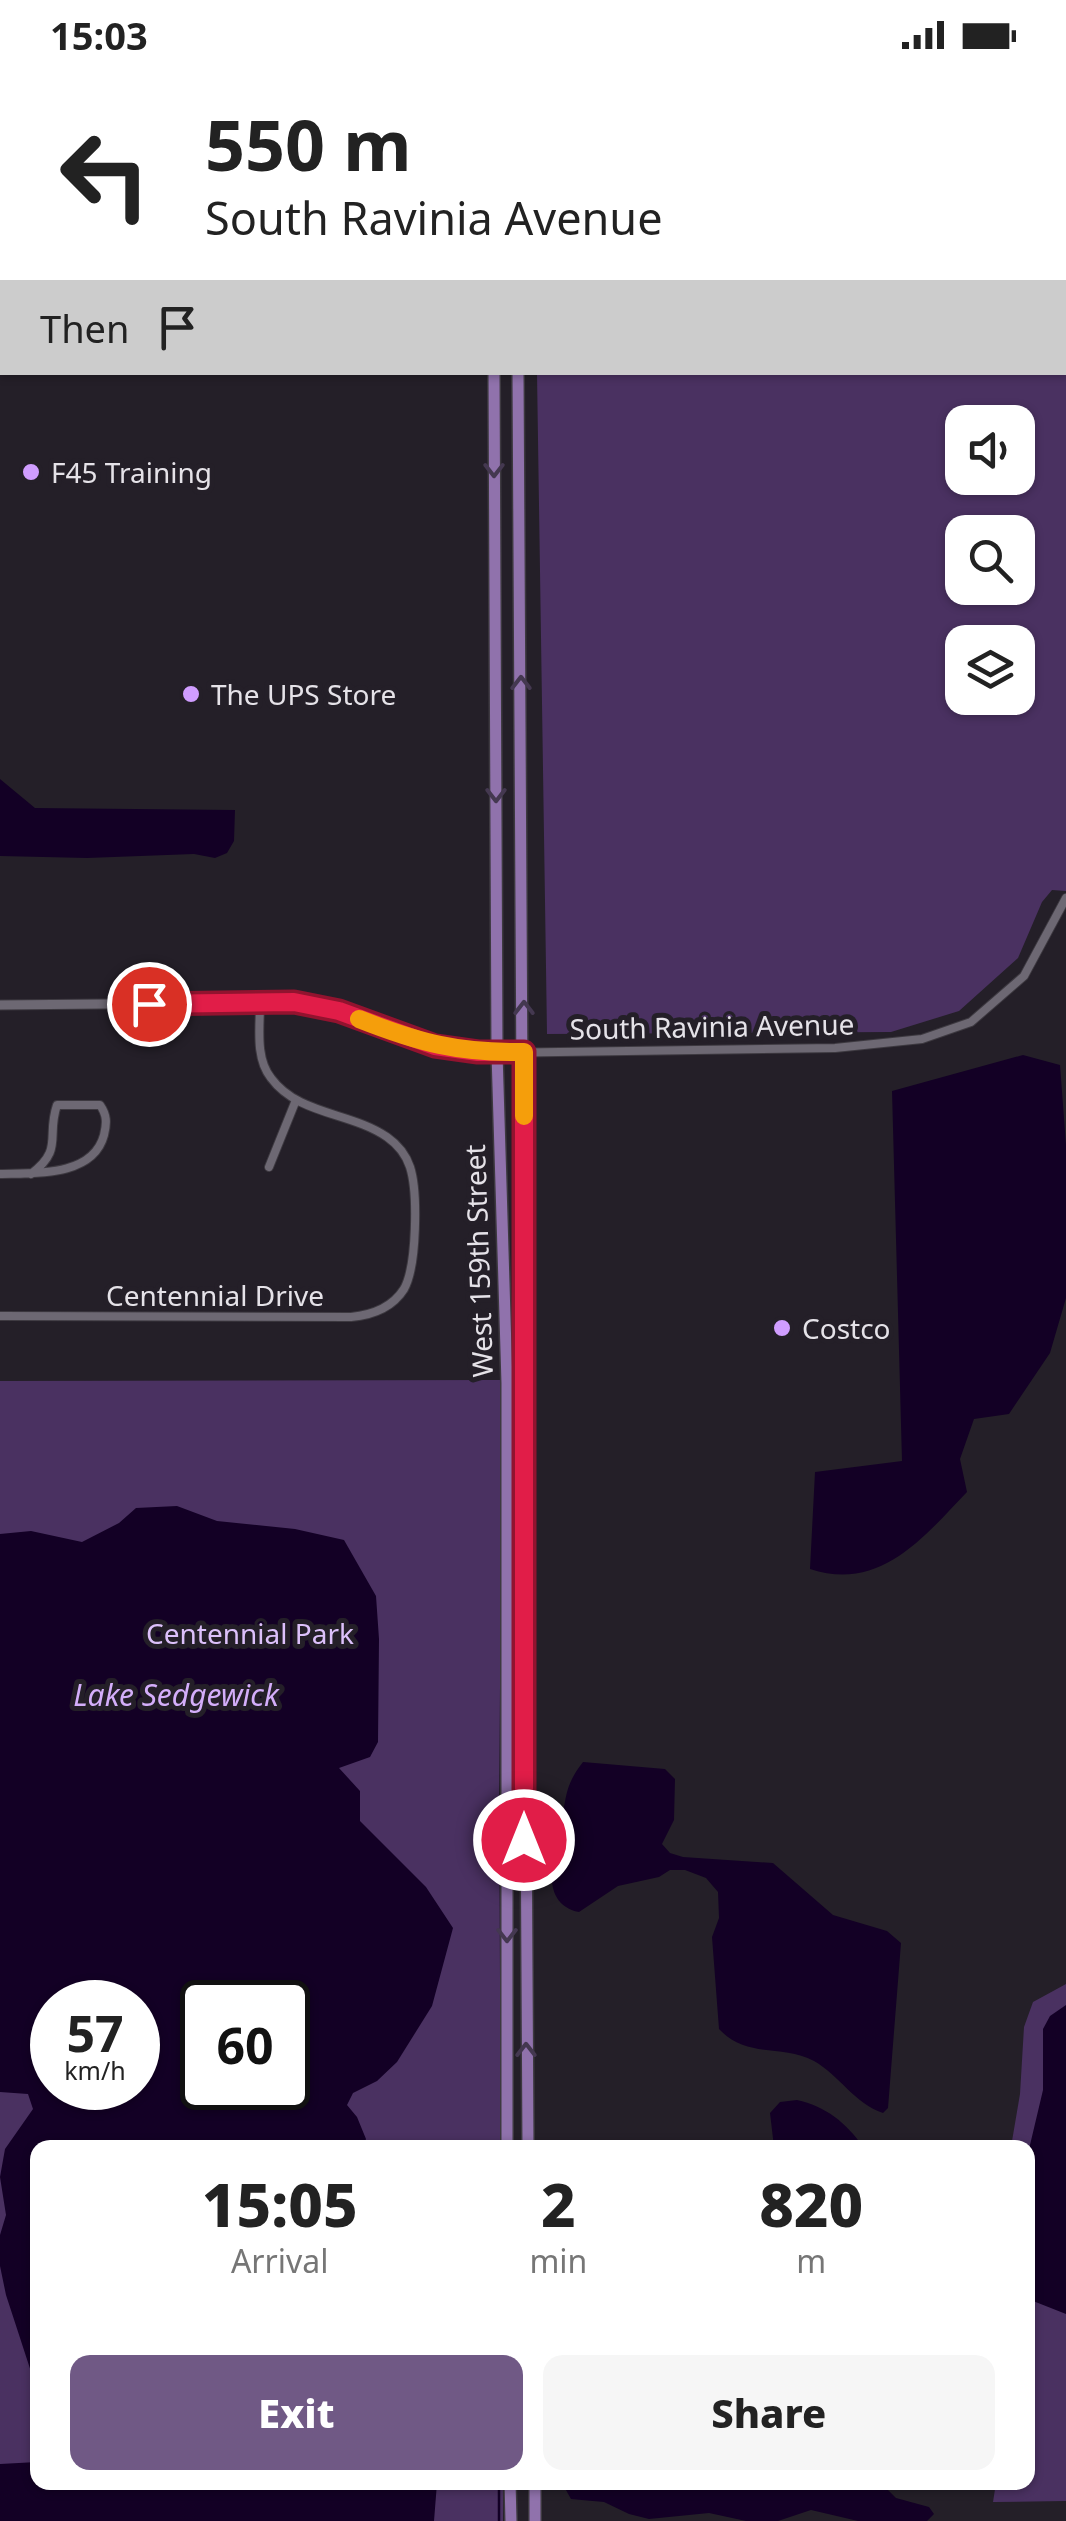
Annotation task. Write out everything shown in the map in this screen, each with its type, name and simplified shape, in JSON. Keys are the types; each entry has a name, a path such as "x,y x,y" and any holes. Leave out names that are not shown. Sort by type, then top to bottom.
{"main road":[{"name":"West 159th Street","path":"494,375 498,1053 507,1383 507,2140"},
{"name":"West 159th Street","path":"518,375 528,2140"},
{"path":"506,2105 527,2106"},
{"path":"510,2490 511,2521"},
{"path":"534,2490 535,2521"}],"street":[{"name":"South Ravinia Avenue","path":"0,1005 294,1002 339,1011 435,1046 498,1053 834,1048 922,1039 971,1022 1024,976 1066,898"},
{"path":"260,1003 262,1060 268,1076 296,1100 270,1167"},
{"name":"Centennial Drive","path":"0,1316 367,1316 391,1303 410,1273 413,1179 409,1163 387,1137 296,1100"},
{"path":"0,1174 30,1174 68,1169 94,1153 105,1132 106,1116 100,1105 57,1105 52,1153 46,1163 30,1174"}],"green space":[{"path":"537,375 1066,375 1066,891 1052,890 1042,902 1018,958 959,1011 891,1032 547,1034"},
{"name":"Centennial Park","path":"500,1380 501,2140 30,2140 30,2490 503,2490 503,2521 0,2521 0,1381"},
{"path":"1066,1984 1066,2501 993,2502 995,2490 1035,2490 1035,2140 1012,2140 1024,2027 1033,2002"}],"water":[{"path":"0,779 35,808 235,810 234,841 227,853 215,858 194,854 0,856"},
{"path":"1023,1055 1060,1065 1066,1145 1066,1298 1050,1353 1009,1414 974,1419 960,1459 967,1492 934,1527 879,1567 835,1574 810,1569 815,1472 902,1461 892,1091"},
{"name":"Lake Sedgewick","path":"177,1506 217,1521 295,1529 344,1540 376,1596 378,1742 370,1757 339,1768 360,1791 360,1821 426,1887 453,1928 432,2006 397,2062 377,2081 353,2093 347,2105 357,2117 366,2140 30,2140 30,2369 0,2266 0,2235 6,2215 0,2177 5,2149 32,2110 160,2110 160,1980 30,1980 30,2100 28,2094 0,2092 0,1534 31,1531 82,1542 119,1523 136,1508"},
{"path":"583,1762 665,1769 675,1779 674,1820 662,1844 670,1853 773,1863 833,1915 887,1931 901,1943 888,2108 883,2113 864,2103 814,2061 741,2044 719,2029 712,1937 719,1918 718,1892 706,1878 685,1870 670,1870 659,1877 618,1886 579,1912 557,1898 552,1874 555,1847 568,1790"},
{"path":"1066,2005 1066,2314 1035,2302 1035,2140 1031,2140 1043,2090 1043,2029 1050,2016"},
{"path":"797,2100 817,2107 858,2140 773,2140 770,2113 780,2102"},
{"path":"30,2462 30,2490 436,2490 434,2521 0,2521 0,2464"},
{"path":"566,2490 888,2490 896,2498 929,2507 934,2514 927,2521 858,2521 811,2510 778,2521 746,2521 709,2513 649,2519 604,2502 571,2499"}],"waterway":[{"path":"499,2490 499,2521"}],"slow traffic":[{"path":"359,1019 435,1046 478,1052 524,1052 524,1116"}],"place":[{"name":"F45 Training","path":"31,472"},
{"name":"The UPS Store","path":"191,694"},
{"name":"Costco","path":"782,1328"}],"route":[{"path":"149,1004 294,1002 339,1011 435,1046 478,1052 524,1052 524,1840"}]}
